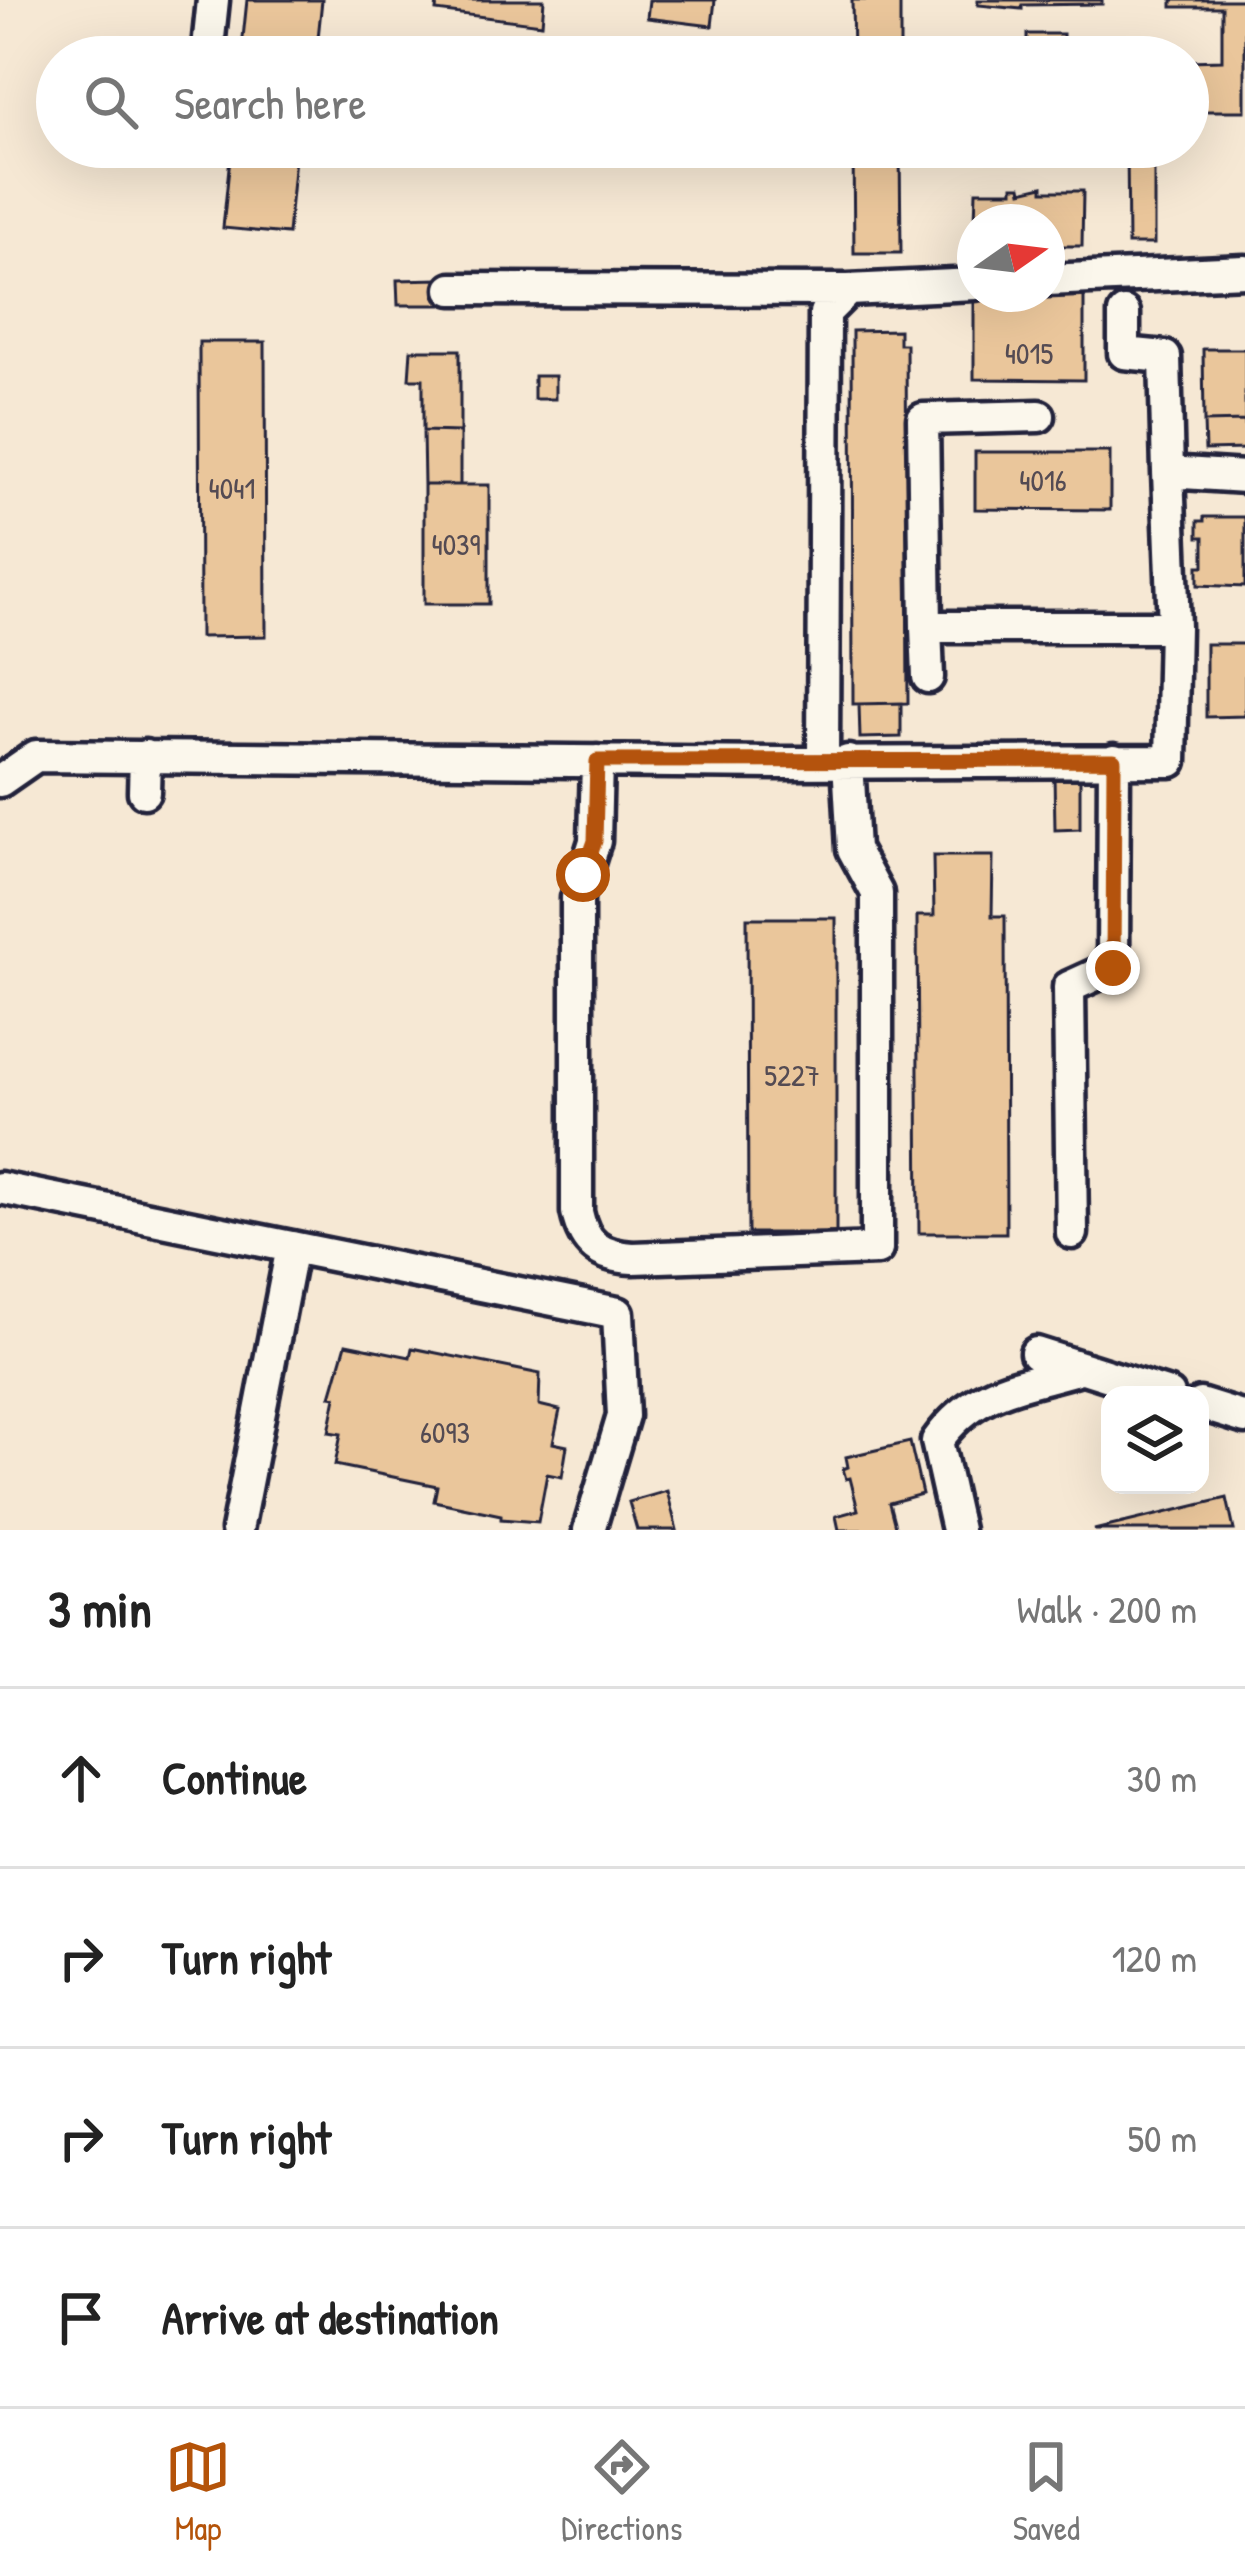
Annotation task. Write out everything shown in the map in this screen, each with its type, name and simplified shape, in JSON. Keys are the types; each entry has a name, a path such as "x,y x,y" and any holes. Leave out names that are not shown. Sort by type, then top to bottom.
{"street":[{"path":"210,36 214,0"},
{"path":"1065,284 1124,296 1245,271"},
{"path":"452,289 848,290 957,285"},
{"path":"597,761 595,841 577,898 577,1212 584,1238 613,1257 632,1258 877,1249 877,892 853,849 836,761 825,313 848,290"},
{"path":"0,757 1172,761 1174,626 1165,357 1124,352 1124,296"},
{"path":"928,677 923,419 1039,416"},
{"path":"1168,472 1245,477"},
{"path":"926,627 1174,626"},
{"path":"0,781 36,756"},
{"path":"144,792 145,756"},
{"path":"1072,1233 1069,987 1113,968 1114,760"},
{"path":"0,1188 618,1313 623,1416 589,1530"},
{"path":"237,1530 292,1247"},
{"path":"1036,1353 1139,1386"},
{"path":"958,1530 937,1441 957,1412 985,1396 1080,1368"},
{"path":"1209,1408 1245,1418"}],"building":[{"path":"247,0 322,0 318,36 243,36"},
{"path":"437,0 544,0 542,24 436,11"},
{"path":"649,0 715,0 712,26 647,18"},
{"path":"852,0 900,0 900,36 853,36"},
{"path":"978,0 1102,0 1102,4 1022,5 1022,9 978,5"},
{"path":"1172,0 1245,0 1245,111 1209,111 1209,60 1222,60 1222,7 1172,7"},
{"path":"229,168 294,168 288,234 223,228"},
{"path":"853,168 900,168 901,253 854,253"},
{"path":"1127,168 1154,168 1154,244 1128,244"},
{"path":"1013,186 1021,186 1022,191 1043,186 1043,191 1083,191 1082,246 1065,246 1065,204 976,204 976,191 1013,191"},
{"path":"440,279 441,305 398,305 397,280"},
{"path":"1065,296 1084,296 1084,380 974,379 974,312 1065,312"},
{"path":"899,330 899,344 906,344 908,703 853,704 852,331"},
{"path":"199,342 265,342 266,636 200,637"},
{"path":"1203,349 1245,349 1245,421 1204,422"},
{"path":"411,350 460,350 460,432 423,431 423,379 409,379"},
{"path":"534,376 555,376 555,399 534,399"},
{"path":"1245,421 1245,449 1205,450 1204,422"},
{"path":"423,431 460,432 460,485 424,485"},
{"path":"975,452 1110,452 1110,510 975,509"},
{"path":"424,485 489,485 489,604 424,604"},
{"path":"1245,517 1245,587 1198,585 1204,537 1198,537 1198,521"},
{"path":"1206,644 1245,644 1245,716 1206,717"},
{"path":"901,703 901,737 860,738 859,704"},
{"path":"1080,773 1080,829 1055,830 1054,774"},
{"path":"933,856 993,856 992,916 1005,916 1006,1233 919,1233 917,916 934,916"},
{"path":"747,918 836,918 836,1233 748,1233"},
{"path":"346,1344 410,1357 412,1348 540,1374 539,1405 560,1410 553,1443 567,1446 562,1477 547,1474 538,1522 501,1519 501,1515 434,1501 437,1486 335,1465 341,1434 329,1432 336,1397 331,1396"},
{"path":"910,1442 922,1494 889,1503 896,1530 839,1530 836,1516 858,1510 843,1469 848,1467 846,1457"},
{"path":"667,1491 677,1530 637,1530 629,1502"},
{"path":"1227,1498 1234,1530 1094,1530"}],"route":[{"path":"583,875 595,841 597,761 1114,760 1113,968"}]}
